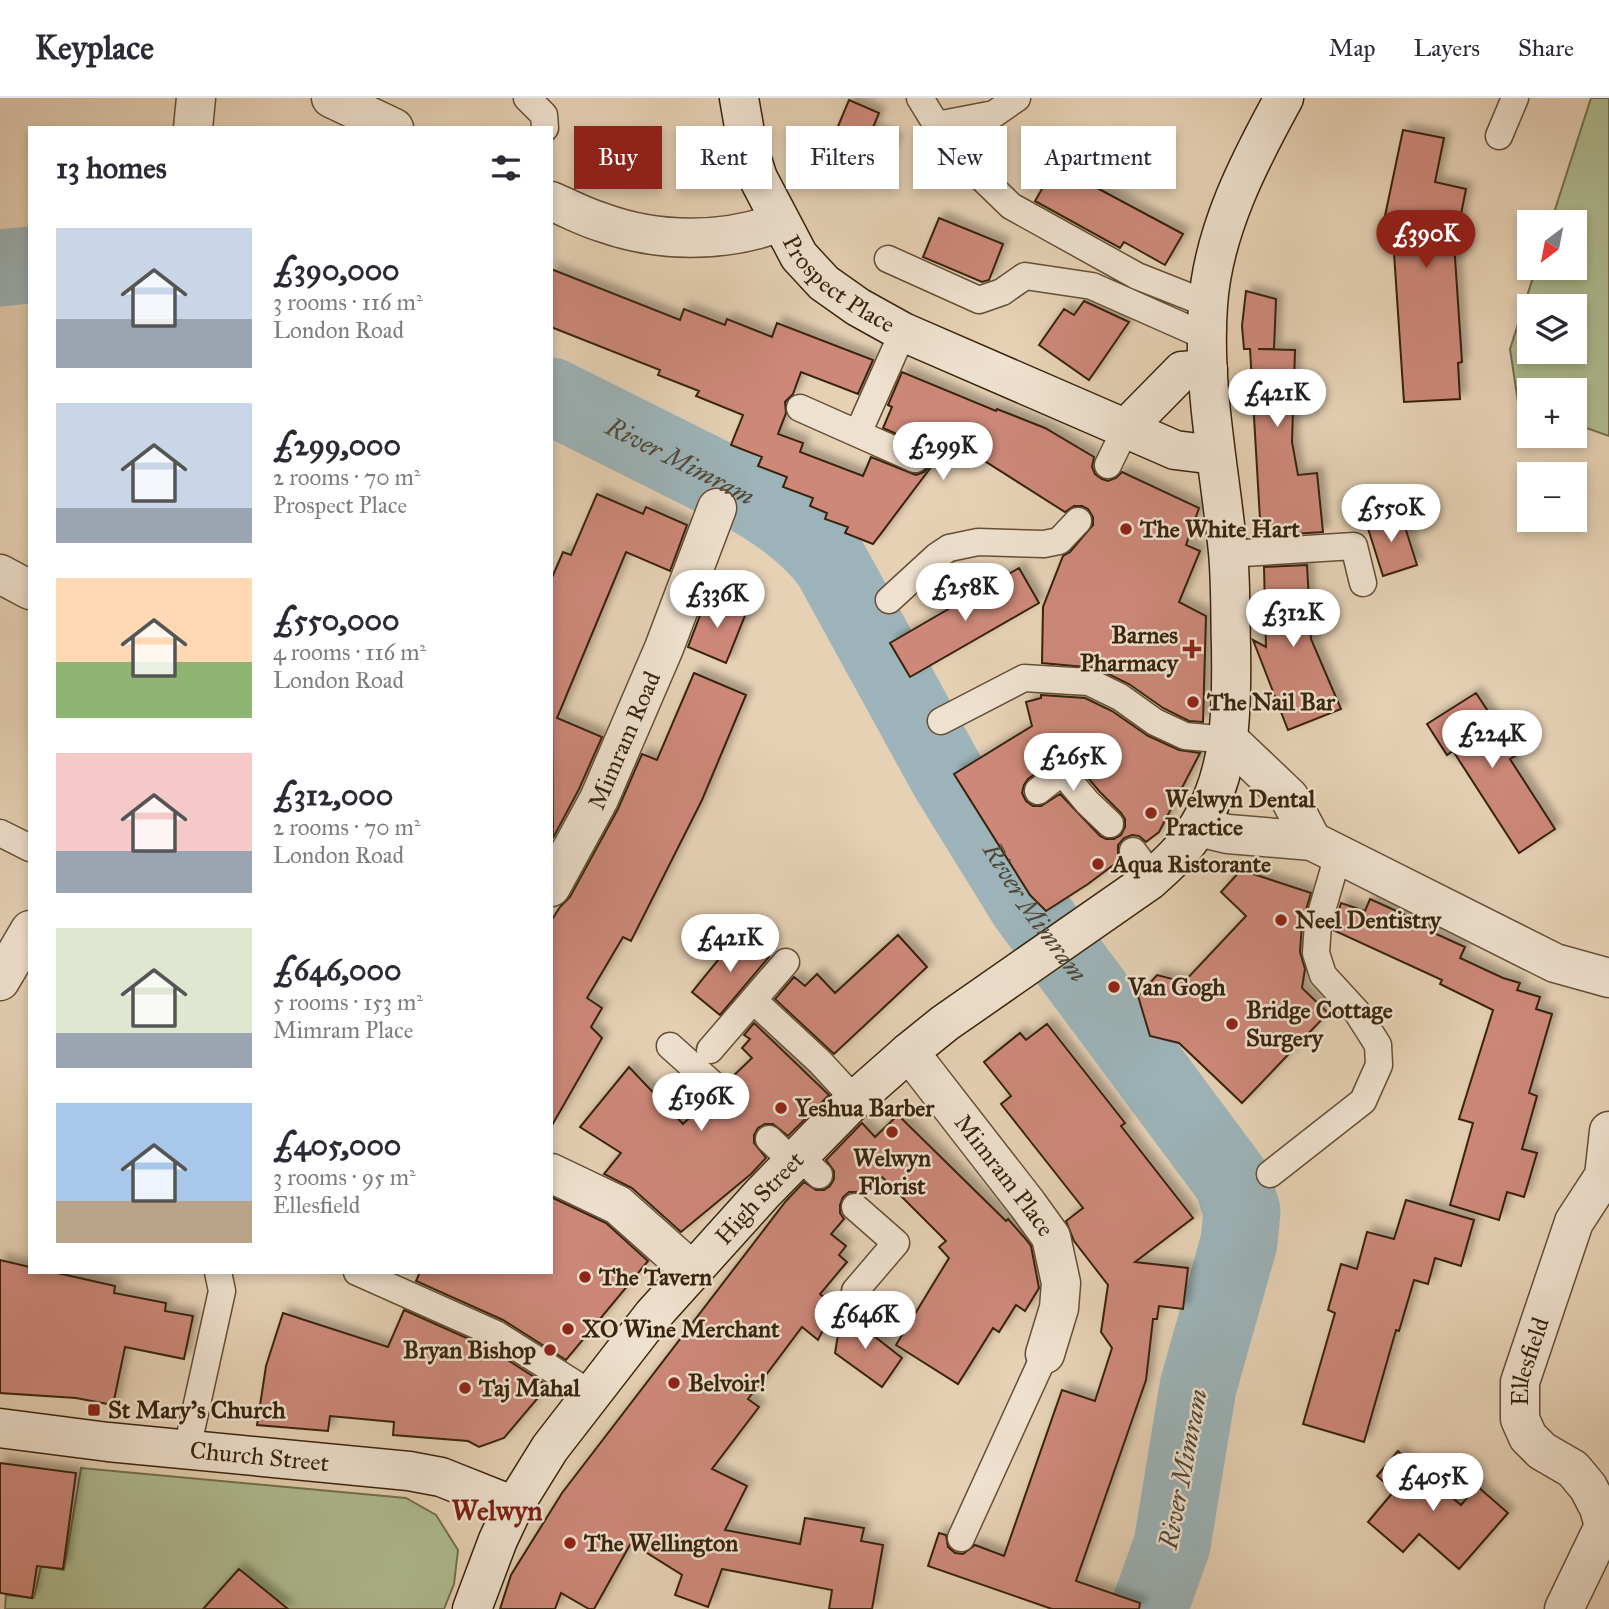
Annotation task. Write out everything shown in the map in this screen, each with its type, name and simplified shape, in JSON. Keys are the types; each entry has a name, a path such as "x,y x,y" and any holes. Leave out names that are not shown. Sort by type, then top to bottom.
{"street":[{"path":"193,126 196,98"},
{"path":"331,98 384,115"},
{"path":"739,98 747,144 758,178 780,222"},
{"name":"High Street","path":"472,1609 514,1506 550,1448 691,1270 795,1158 909,1052 945,1023 1088,923 1143,864 1167,865 1198,827 1217,784 1229,740 1231,668 1228,554 1215,455 1207,337 1212,271 1224,228 1249,165 1284,98"},
{"name":"Prospect Place","path":"553,202 602,223 656,235 707,239 754,232 780,222 799,256 824,283 858,307 903,332 1175,450 1215,455"},
{"path":"1126,428 1182,372 1207,337"},
{"name":"Mimram Road","path":"553,883 600,799 664,648 717,508"},
{"path":"0,574 28,589"},
{"path":"1229,740 1289,797 1325,848"},
{"path":"1198,827 1325,848 1555,963 1609,978"},
{"path":"0,981 28,933"},
{"name":"Mimram Place","path":"909,1052 1051,1237 1061,1283 1059,1308 1045,1354"},
{"path":"1607,1177 1609,1131"},
{"path":"553,1174 618,1205 691,1270"},
{"name":"Ellesfield","path":"1564,1609 1604,1526 1588,1486 1573,1469 1542,1451 1528,1437 1520,1419 1520,1382 1574,1222 1607,1177"},
{"name":"Church Street","path":"0,1428 108,1442 410,1471 441,1476 514,1506"}],"lane":[{"path":"527,98 544,115 545,126"},
{"path":"920,98 950,147 1011,206 1137,276 1207,337"},
{"path":"937,125 994,114 1017,98"},
{"path":"1499,136 1515,98"},
{"path":"888,259 979,300 1002,292 1025,276 1092,286 1207,337"},
{"path":"858,433 903,332"},
{"path":"800,408 915,459"},
{"path":"1108,465 1126,428"},
{"path":"889,600 949,548 978,542 1052,543 1059,541 1078,521"},
{"path":"1228,554 1354,546 1363,583"},
{"path":"941,721 1024,678 1089,682 1120,697 1155,722 1185,736 1229,740"},
{"path":"1038,791 1062,772 1110,824"},
{"path":"0,833 28,847"},
{"path":"1270,1174 1363,1101 1379,1065 1378,1045 1357,1012 1323,975 1316,953 1325,848"},
{"path":"710,1050 786,962"},
{"path":"753,1000 820,1062 855,1100"},
{"path":"670,1046 729,1099"},
{"path":"855,1207 896,1244 855,1291"},
{"path":"187,1449 222,1291 218,1274"},
{"path":"361,1274 496,1334 591,1394"},
{"path":"961,1538 1045,1354"}],"green space":[{"path":"1591,98 1609,98 1609,436 1587,428 1587,378 1517,378 1517,395 1510,349 1517,327 1517,364 1587,364 1587,294 1528,294 1532,280 1587,280 1587,210 1555,210"},
{"path":"81,1468 406,1498 436,1515 458,1550 454,1584 444,1609 5,1609 6,1595 34,1598 41,1566 64,1570"}],"building":[{"path":"849,100 879,113 874,126 838,126"},
{"path":"1403,130 1444,138 1435,182 1466,189 1458,229 1453,228 1462,362 1458,363 1460,399 1404,402 1393,238 1381,235"},
{"path":"1042,189 1099,189 1183,234 1165,265 1124,242 1120,248 1035,201"},
{"path":"939,218 1003,244 989,280 982,282 923,257"},
{"path":"553,270 680,320 684,309 725,325 727,319 772,337 777,323 873,360 858,394 801,372 793,394 785,402 786,413 778,434 803,443 800,452 863,476 871,457 916,475 924,472 930,465 928,450 922,445 883,428 892,407 888,405 902,372 1045,428 1094,457 1092,467 1095,474 1102,479 1108,481 1122,472 1199,508 1186,545 1200,551 1179,602 1206,616 1203,722 1189,721 1163,708 1129,684 1096,668 1042,663 1043,607 1063,556 1070,552 1093,525 1093,517 1088,509 1074,506 1065,512 939,432 947,446 873,544 845,533 848,527 825,519 827,513 810,506 813,498 783,487 787,477 758,466 762,457 731,445 743,415 696,396 699,391 658,375 660,370 553,328"},
{"path":"1246,291 1276,299 1274,349 1258,349 1295,350 1292,442 1298,475 1317,473 1323,532 1261,536 1250,349 1244,349 1242,326"},
{"path":"1084,301 1129,322 1089,380 1039,345 1064,309 1074,315"},
{"path":"597,494 643,514 646,507 687,525 670,571 626,552 557,718 602,737 553,838 553,575 563,552 571,555"},
{"path":"1400,511 1417,565 1383,576 1366,522"},
{"path":"1307,565 1311,639 1341,709 1288,730 1253,640 1266,647 1264,567"},
{"path":"1019,568 1039,603 910,677 890,643"},
{"path":"707,597 746,613 726,663 688,647"},
{"path":"694,673 746,695 702,800 631,941 623,937 587,998 602,1008 591,1027 602,1038 553,1124 553,918 570,897 618,809 642,754 657,760"},
{"path":"1476,693 1517,755 1510,759 1555,829 1519,853 1453,751 1447,755 1427,724"},
{"path":"1041,695 1085,698 1112,711 1148,736 1179,750 1200,753 1159,832 1146,842 1139,836 1124,838 1118,845 1120,860 1046,911 1030,895 954,774 1032,726 1026,702 1041,698","holes":["1059,757 1074,761 1121,813 1125,819 1121,835 1114,839 1100,836 1060,794 1041,806 1033,806 1026,801 1022,793 1028,779"]},
{"name":"Bridge Cottage Surgery","path":"1241,870 1311,893 1302,923 1300,952 1305,969 1302,988 1328,1013 1242,1103 1179,1043 1150,1036 1138,996 1157,975 1184,982 1246,916 1221,892"},
{"path":"1370,899 1436,929 1434,933 1465,947 1460,958 1520,983 1517,990 1540,997 1536,1009 1552,1014 1529,1093 1537,1096 1522,1149 1537,1153 1524,1197 1507,1192 1499,1220 1450,1205 1473,1123 1459,1119 1493,1010 1440,984 1442,980 1333,930 1341,903 1365,911"},
{"path":"740,933 769,957 720,1015 692,992"},
{"path":"898,935 927,967 834,1054 775,999 794,977 805,986 817,974 835,993"},
{"path":"754,1023 829,1095 788,1136 773,1124 758,1128 754,1143 766,1158 751,1174 681,1232 632,1188 604,1174 621,1153 580,1127 629,1067 683,1124 707,1101 725,1114 735,1114 744,1103 744,1095 730,1079 752,1058 742,1048 750,1039 744,1035"},
{"path":"1047,1024 1125,1123 1121,1126 1193,1218 1135,1262 1188,1268 1183,1309 1159,1306 1157,1319 1153,1319 1146,1380 1076,1581 1140,1603 1139,1609 1052,1609 928,1566 939,1533 946,1535 948,1547 955,1553 963,1554 975,1545 1004,1556 1062,1390 1095,1401 1112,1348 1101,1332 1108,1285 1074,1241 1066,1221 1083,1208 1001,1104 1011,1096 984,1062 1020,1033 1026,1040"},
{"path":"898,1115 1024,1237 1031,1246 1039,1288 1025,1311 1016,1305 999,1332 993,1328 958,1384 896,1345 949,1258 939,1247 946,1241 882,1177 865,1195 849,1192 840,1205 840,1213 844,1219 831,1234 846,1246 839,1255 847,1262 820,1294 835,1306 818,1340 802,1327 748,1399 759,1407 712,1469 747,1486 725,1530 800,1544 805,1518 864,1528 861,1541 883,1545 872,1609 829,1609 832,1590 722,1569 708,1607 675,1595 682,1575 631,1543 594,1609 589,1609 561,1593 555,1609 500,1609 511,1575 562,1493 786,1201 804,1182 816,1190 824,1190 830,1186 834,1171 826,1160 862,1123 875,1137"},
{"path":"553,1198 606,1223 648,1261 566,1360 503,1320 416,1281 419,1274 553,1274"},
{"path":"1406,1200 1474,1220 1461,1266 1435,1258 1428,1284 1414,1280 1399,1331 1396,1330 1364,1442 1303,1424 1335,1313 1328,1310 1341,1264 1357,1269 1367,1232 1394,1239"},
{"path":"0,1260 28,1267 28,1274 62,1274 115,1286 114,1293 166,1303 165,1311 193,1316 184,1359 125,1347 113,1405 76,1398 0,1393"},
{"path":"404,1310 489,1348 548,1386 504,1438 479,1447 468,1441 393,1435 394,1422 330,1416 328,1431 257,1425 266,1366 283,1313 388,1347"},
{"path":"842,1311 902,1358 882,1387 835,1353"},
{"path":"1398,1451 1461,1505 1477,1486 1508,1513 1459,1569 1419,1534 1403,1552 1368,1522 1394,1491 1377,1476"},
{"path":"0,1463 76,1473 63,1569 37,1566 32,1598 0,1593"},
{"path":"239,1569 288,1609 203,1609"}],"waterway":[{"name":"River Mimram","path":"0,268 28,265"},
{"name":"River Mimram","path":"553,397 740,491 780,516 816,546 831,564 948,777 1027,905 1232,1181 1242,1211 1239,1242 1198,1387 1172,1545 1149,1609"}],"place":[{"name":"The White Hart","path":"1126,529"},
{"name":"Barnes Pharmacy","path":"1192,649"},
{"name":"The Nail Bar","path":"1193,702"},
{"name":"Welwyn Dental Practice","path":"1151,813"},
{"name":"Aqua Ristorante","path":"1098,864"},
{"name":"Neel Dentistry","path":"1281,920"},
{"name":"Van Gogh","path":"1114,987"},
{"name":"Bridge Cottage Surgery","path":"1232,1024"},
{"name":"Yeshua Barber","path":"781,1108"},
{"name":"Welwyn Florist","path":"892,1132"},
{"name":"The Tavern","path":"585,1277"},
{"name":"XO Wine Merchant","path":"568,1329"},
{"name":"Bryan Bishop","path":"550,1350"},
{"name":"Belvoir!","path":"674,1383"},
{"name":"Taj Mahal","path":"465,1388"},
{"name":"St Mary's Church","path":"94,1410"},
{"name":"The Wellington","path":"570,1543"}],"district":[{"name":"Welwyn","path":"497,1510"}]}
